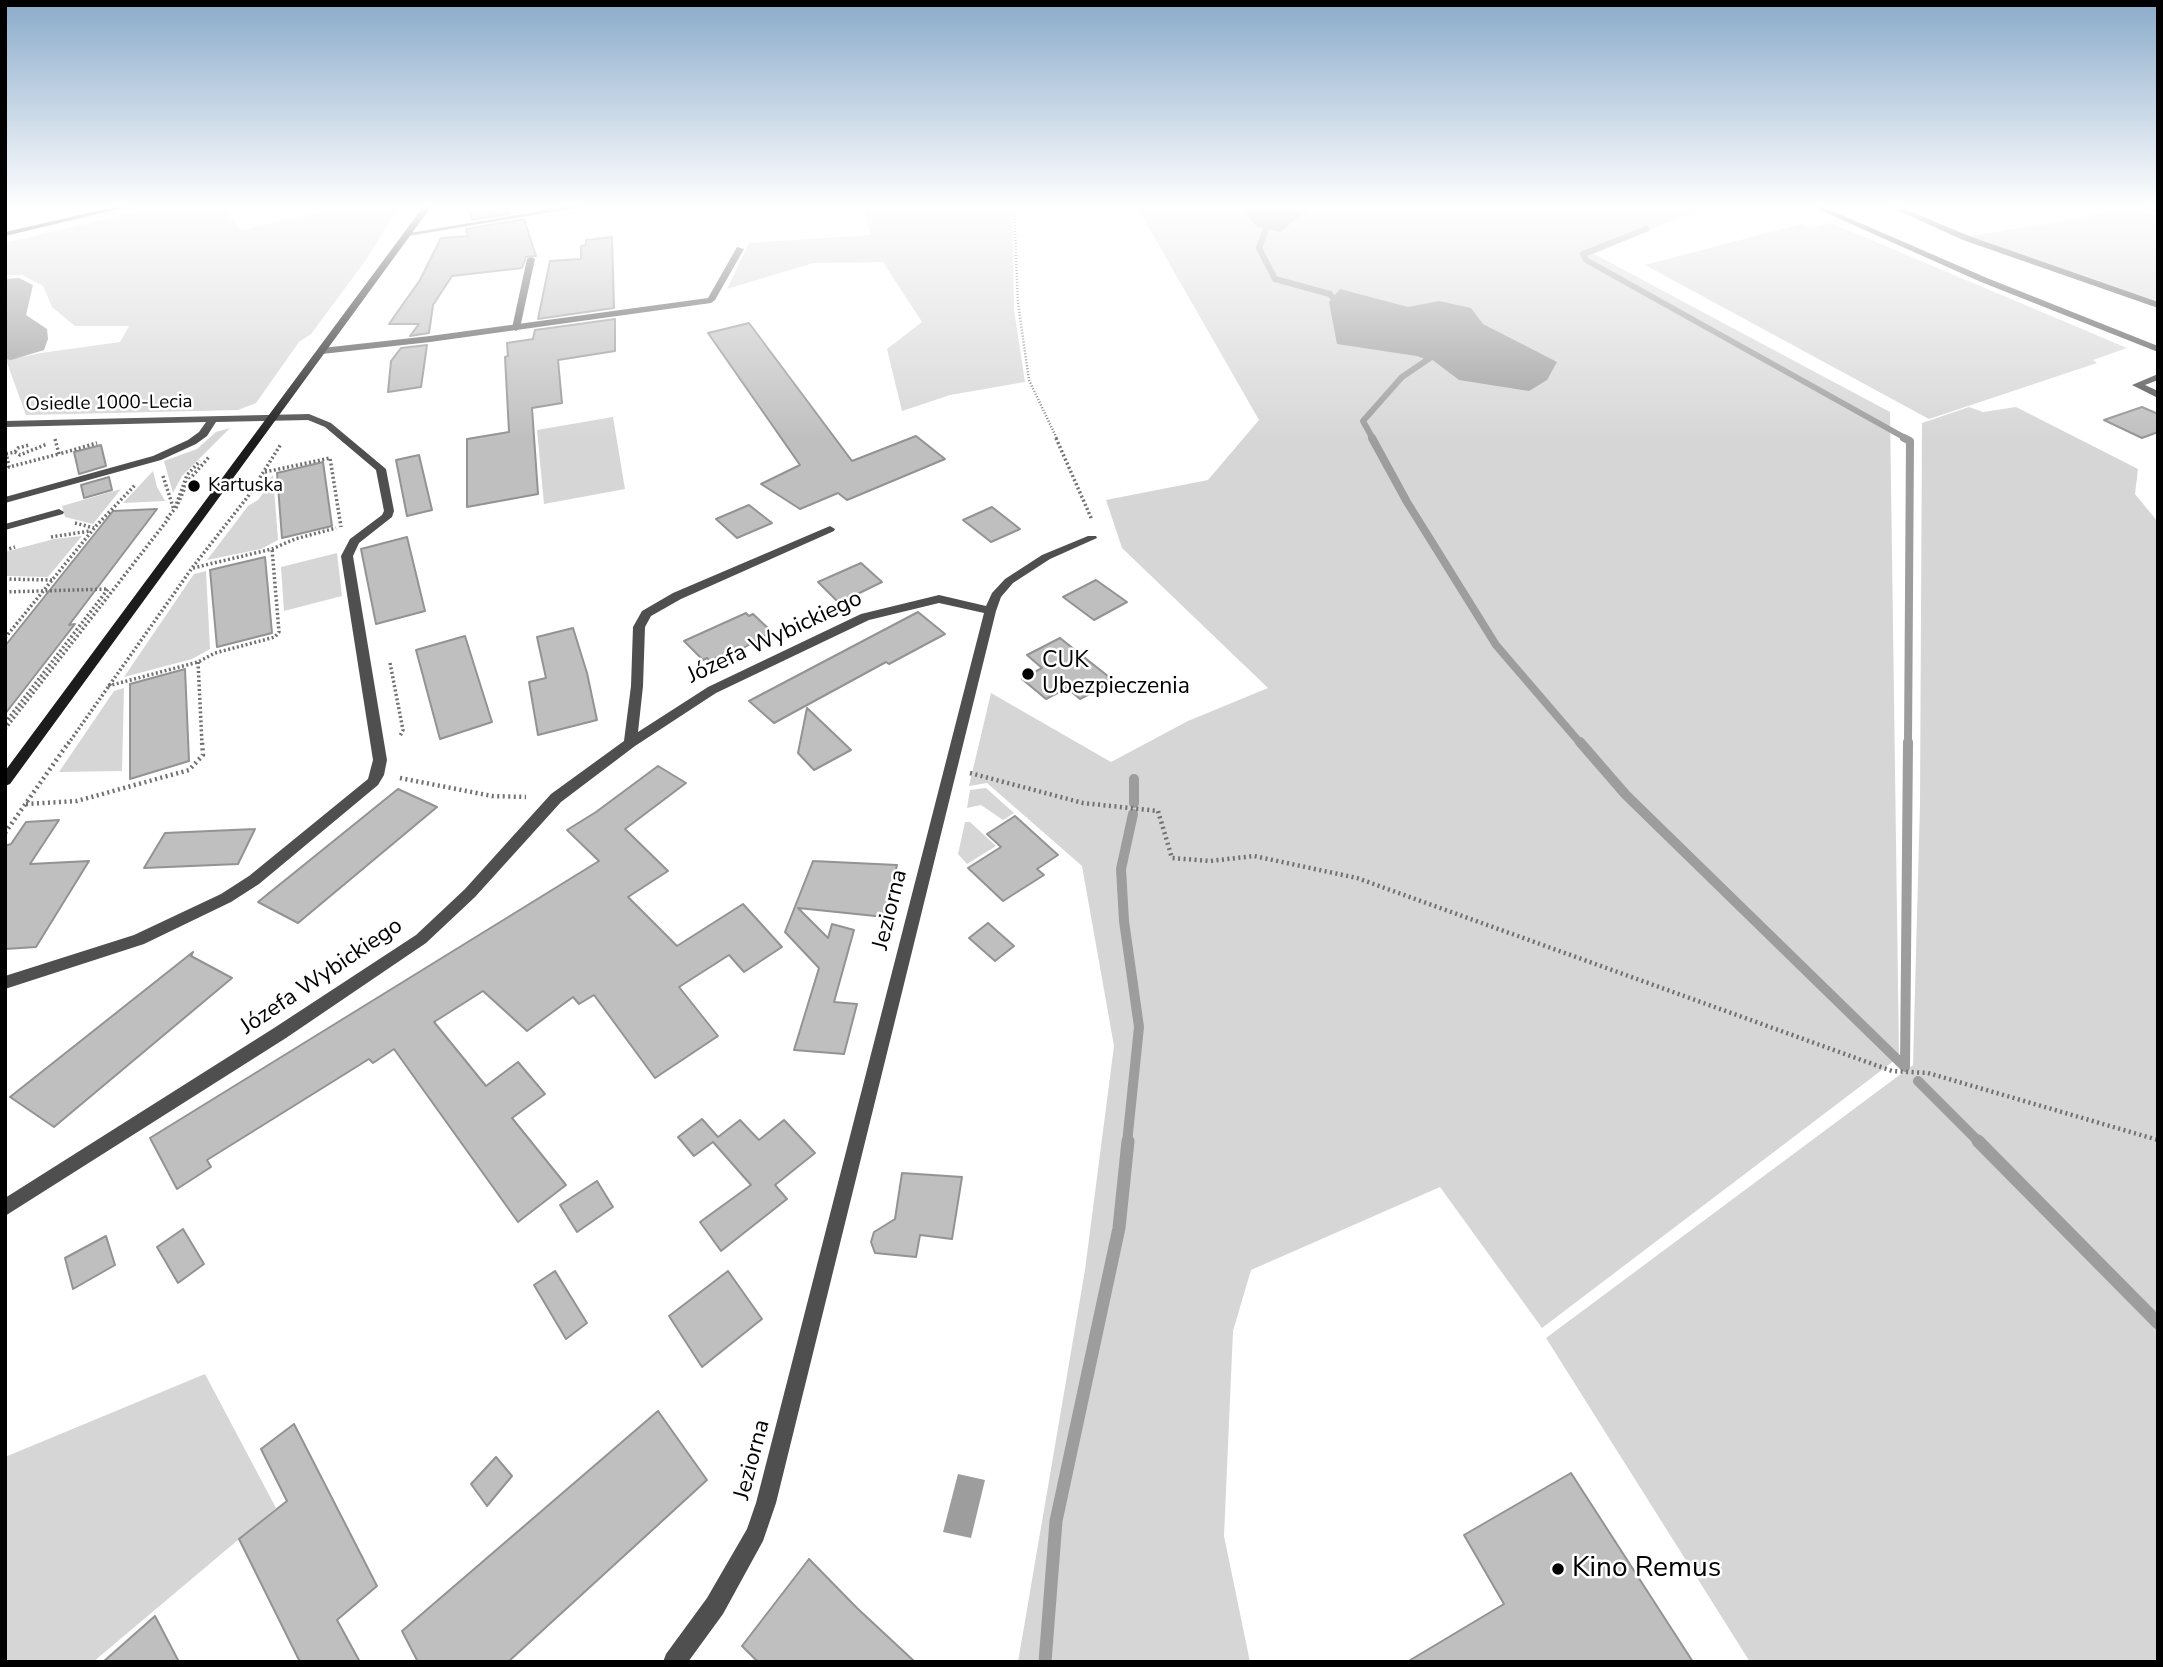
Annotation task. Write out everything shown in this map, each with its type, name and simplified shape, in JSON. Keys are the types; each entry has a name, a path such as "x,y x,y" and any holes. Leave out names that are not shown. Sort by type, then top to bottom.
{"main road":[{"path":"5,781 370,285"}],"street":[{"path":"516,328 525,285"},
{"path":"321,351 516,328 711,300 720,285"},
{"path":"1996,285 2158,349"},
{"path":"2100,285 2158,305"},
{"path":"2158,377 2137,386 2158,395"},
{"path":"5,983 139,940 226,898 254,880 373,782 377,775 380,760 347,556 354,541 387,517 389,511 380,470 318,419 273,416"},
{"name":"Osiedle 1000-Lecia","path":"5,424 273,416"},
{"name":"Osiedle 1000-Lecia","path":"5,500 167,454 203,434 213,419"},
{"path":"5,527 59,512"},
{"path":"630,743 637,686 639,627 646,614 677,596 830,529"},
{"name":"Jeziorna","path":"674,1662 715,1606 756,1534 766,1503 990,611 996,596 1009,581 1046,557 1092,538"},
{"name":"Józefa Wybickiego","path":"5,1208 280,1033 421,939 470,893 556,799 630,743 721,685 864,617 939,599 990,611"}],"path":[{"path":"1017,285 1029,380 1086,501 1094,525 1092,538"},
{"path":"5,833 192,568 265,472 297,416"},
{"path":"15,452 20,455 56,441"},
{"path":"6,454 27,445 35,447"},
{"path":"5,448 9,467 59,454"},
{"path":"5,729 177,507 188,481 216,450"},
{"path":"265,472 330,458 341,527 354,541"},
{"path":"5,723 108,589 174,510 162,474"},
{"path":"5,638 91,531 140,480"},
{"path":"192,568 272,549 295,539 341,527"},
{"path":"43,539 91,531"},
{"path":"5,550 18,546"},
{"path":"108,686 198,662 215,653 275,637 279,632 272,549"},
{"path":"5,579 52,580"},
{"path":"5,592 108,589"},
{"path":"389,659 403,730 395,745"},
{"path":"25,804 77,801 189,770 203,755 198,662"},
{"path":"398,767 399,778"},
{"path":"950,767 1083,803 1158,811 1172,858 1210,861 1254,856 1357,878 1892,1071 1928,1073 2158,1140"},
{"path":"399,778 492,796 556,799"},
{"path":"390,786 399,778"}],"shaded area":[{"path":"5,285 33,285 26,315 47,329 48,339 44,350 11,360 5,359"},
{"path":"41,285 348,285 311,334 299,342 256,403 238,410 26,415 6,360 120,342 129,326 75,326 52,307"},
{"path":"898,285 1014,285 1014,310 1025,382 950,395 902,411 887,349 922,322"},
{"path":"1182,285 1652,285 1890,412 1899,1057 1542,1328 1440,1187 1251,1270 1233,1331 1224,1536 1250,1662 1018,1662 1085,1270 1114,1046 1082,866 987,783 969,786 991,693 1111,762 1188,721 1268,688 1122,548 1106,500 1208,480 1259,420"},
{"path":"1682,285 1977,285 2127,348 2093,360 2097,363 1929,419"},
{"path":"2107,285 2158,285 2158,303"},
{"path":"1340,289 1408,307 1439,301 1471,308 1483,324 1557,362 1547,380 1529,391 1459,380 1430,358 1337,344 1329,302"},
{"path":"1969,407 1983,412 2016,407 2138,469 2135,494 2158,522 2158,1662 1750,1662 1546,1338 1913,1065 1920,803 1922,423"},
{"path":"613,417 625,489 544,504 537,430"},
{"path":"230,428 182,476 173,493 164,461 197,449 216,432"},
{"path":"153,471 157,487 165,501 123,503"},
{"path":"273,475 278,540 261,549 207,560 248,506 258,500 264,492 260,489"},
{"path":"121,489 93,524 65,517 62,506"},
{"path":"82,536 48,577 5,576 5,552 54,539"},
{"path":"337,553 342,596 284,611 281,567"},
{"path":"206,571 210,649 192,659 124,677 194,574"},
{"path":"124,688 122,771 59,772 114,691"},
{"path":"986,788 1014,813 1003,820 981,805 967,808 970,790"},
{"path":"965,822 970,822 996,846 967,864 958,854"},
{"path":"205,1374 276,1508 93,1662 5,1662 5,1457"},
{"path":"958,1474 985,1480 971,1538 943,1532"}],"building":[{"path":"417,285 446,285 433,305 429,333 410,336 419,324 389,324"},
{"path":"545,285 613,285 614,308 538,319"},
{"path":"615,319 615,351 558,360 562,403 532,408 538,494 467,507 467,439 509,432 505,357 508,356 507,343 533,339 535,330"},
{"path":"749,323 852,461 916,436 945,459 847,500 838,493 800,509 761,484 800,465 708,333"},
{"path":"427,345 421,387 388,392 391,361 401,348"},
{"path":"2142,407 2158,414 2158,432 2142,438 2104,420"},
{"path":"101,445 106,466 79,474 74,452"},
{"path":"419,455 432,510 407,516 396,460"},
{"path":"323,462 332,526 282,538 277,473"},
{"path":"109,477 112,490 84,498 81,485"},
{"path":"749,505 772,523 737,538 716,519"},
{"path":"992,507 1020,529 991,542 963,520"},
{"path":"157,509 69,625 75,624 5,714 5,646 113,511"},
{"path":"407,537 425,611 376,624 361,549"},
{"path":"265,557 272,633 217,647 210,570"},
{"path":"861,563 882,582 839,603 818,582"},
{"path":"1096,580 1127,602 1094,620 1063,597"},
{"path":"918,612 945,634 889,664 886,662 774,723 749,701"},
{"path":"746,613 749,616 753,614 772,632 727,657 724,654 710,661 707,658 703,660 684,641"},
{"path":"573,628 587,673 597,720 538,735 529,682 546,678 537,637"},
{"path":"465,636 492,722 440,739 416,650"},
{"path":"1060,638 1114,681 1080,699 1067,688 1046,699 1022,679 1042,668 1027,655"},
{"path":"185,669 189,761 130,779 130,684"},
{"path":"807,708 851,750 814,770 798,753"},
{"path":"658,766 686,783 625,829 668,871 628,897 677,946 743,904 782,947 744,972 729,955 679,987 718,1036 655,1078 594,995 579,1004 573,997 527,1031 483,991 434,1022 486,1086 518,1062 545,1094 512,1118 566,1185 518,1222 394,1049 373,1063 369,1059 207,1160 211,1167 177,1189 150,1138 599,861 567,830"},
{"path":"398,789 437,807 298,923 258,902"},
{"path":"1015,816 1058,855 1037,869 1044,875 1003,901 968,868 1001,847 987,834"},
{"path":"59,820 30,864 89,861 36,947 5,949 5,846 11,844 26,822"},
{"path":"255,829 238,864 144,868 165,833"},
{"path":"813,861 897,865 885,917 798,908 828,938 832,924 854,930 834,1002 857,1004 844,1054 794,1050 819,968 785,932"},
{"path":"988,923 1014,946 995,961 969,938"},
{"path":"193,952 191,956 232,978 54,1127 10,1097"},
{"path":"702,1119 718,1137 740,1120 759,1140 784,1120 815,1153 775,1185 787,1199 721,1251 700,1222 751,1185 713,1142 694,1156 678,1137"},
{"path":"902,1173 962,1177 952,1239 920,1235 916,1257 875,1253 871,1242 874,1232 895,1219"},
{"path":"597,1181 613,1207 577,1232 560,1205"},
{"path":"183,1229 204,1264 178,1283 157,1247"},
{"path":"106,1236 115,1265 73,1289 65,1258"},
{"path":"555,1271 587,1323 566,1339 534,1285"},
{"path":"728,1271 762,1319 702,1367 669,1316"},
{"path":"658,1411 707,1480 508,1662 418,1662 402,1631"},
{"path":"294,1424 377,1586 337,1620 360,1662 300,1662 239,1539 287,1501 261,1449"},
{"path":"496,1457 512,1476 487,1506 471,1484"},
{"name":"Kino Remus","path":"1571,1473 1693,1662 1407,1662 1504,1604 1464,1535"},
{"path":"809,1559 915,1662 758,1662 742,1646"},
{"path":"155,1616 179,1662 103,1662"}],"waterway":[{"path":"1296,285 1330,294 1340,307"},
{"path":"1630,285 1907,439"},
{"path":"1373,439 1363,421 1402,377 1430,358 1418,353"},
{"path":"1372,438 1407,502 1496,645 1581,744"},
{"path":"1904,438 1910,441 1908,744"},
{"path":"1580,742 1626,795 1905,1067 1908,742"},
{"path":"1134,779 1134,803"},
{"path":"1127,1143 1139,1027 1124,921 1121,869 1133,814"},
{"path":"1918,1081 1978,1141"},
{"path":"1045,1662 1056,1521 1119,1228 1128,1141"},
{"path":"1978,1141 2158,1323"}],"place":[{"name":"Kartuska","path":"194,486"},
{"name":"CUK Ubezpieczenia","path":"1028,674"},
{"name":"Kino Remus","path":"1558,1569"}]}
